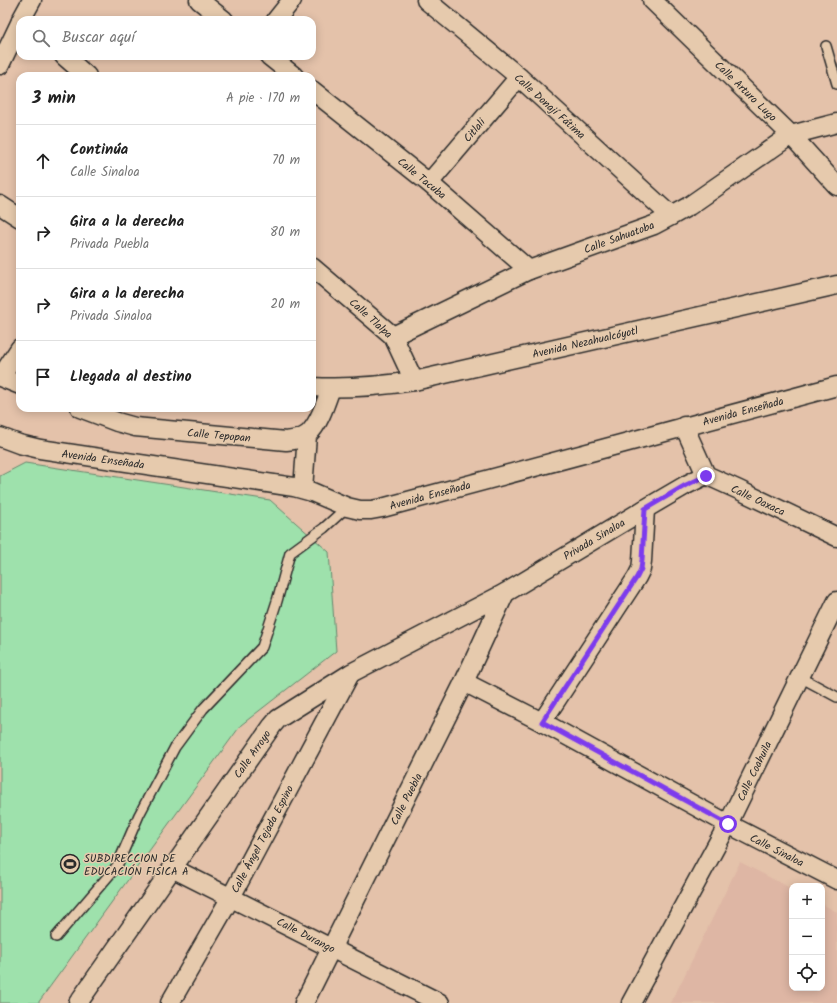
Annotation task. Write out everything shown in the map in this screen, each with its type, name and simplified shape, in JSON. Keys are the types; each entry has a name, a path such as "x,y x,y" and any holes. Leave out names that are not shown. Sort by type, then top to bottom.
{"street":[{"path":"24,16 32,0"},
{"path":"199,0 219,16"},
{"path":"279,16 292,0"},
{"name":"Calle Donají Fátima","path":"426,0 519,77 672,216"},
{"name":"Calle Arturo Lugo","path":"652,0 791,135 837,186"},
{"path":"0,65 16,31"},
{"path":"69,60 83,72"},
{"path":"273,60 289,72"},
{"name":"Citlali","path":"428,183 519,77"},
{"name":"Calle Tacuba","path":"316,93 428,183 529,270"},
{"name":"Calle Sahuatoba","path":"393,336 529,270 654,225 695,202 791,135 837,123"},
{"path":"0,205 16,215"},
{"name":"Calle Tlalpa","path":"316,270 393,336 414,381"},
{"name":"Avenida Nezahualcóyotl","path":"316,387 331,388 414,381 837,285"},
{"path":"16,354 1,377 16,383"},
{"name":"Avenida Enseñada","path":"0,437 19,444 40,449 303,489 347,507 360,510 371,510 837,386"},
{"path":"303,489 307,435 315,426 331,388"},
{"name":"Calle Tepopan","path":"91,412 135,427 152,429 286,442 299,439 307,435"},
{"path":"684,426 706,476"},
{"name":"Privada Sinaloa","path":"505,593 686,485 706,476"},
{"name":"Calle Oaxaca","path":"706,476 837,537"},
{"path":"542,722 641,569 645,509"},
{"name":"Calle Arroyo","path":"78,1003 278,719 351,673 505,593"},
{"name":"Calle Puebla","path":"304,1003 464,682 505,593"},
{"name":"Calle Coahuila","path":"631,1003 728,824 837,600"},
{"name":"Calle Ángel Tejada Espino","path":"170,1003 231,897 351,673"},
{"name":"Calle Sinaloa","path":"464,682 542,722 728,824 837,880"},
{"name":"Calle Durango","path":"172,868 440,1003"}],"lane":[{"path":"826,46 837,84"},
{"path":"56,937 116,866 139,815 175,747 203,709 262,647 277,601 290,553 324,528 347,507"},
{"path":"800,677 837,696"}],"shaded area":[{"path":"740,862 789,887 789,991 825,991 825,906 837,912 837,1003 671,1003"}],"green space":[{"name":"SUBDIRECCION DE EDUCACIÓN FISICA A","path":"25,463 270,500 329,552 336,651 241,725 38,1003 0,1003 0,476"}],"place":[{"name":"SUBDIRECCION DE EDUCACIÓN FISICA A","path":"70,864"}],"route":[{"path":"706,476 686,485 645,509 641,569 542,722 728,824"}]}
